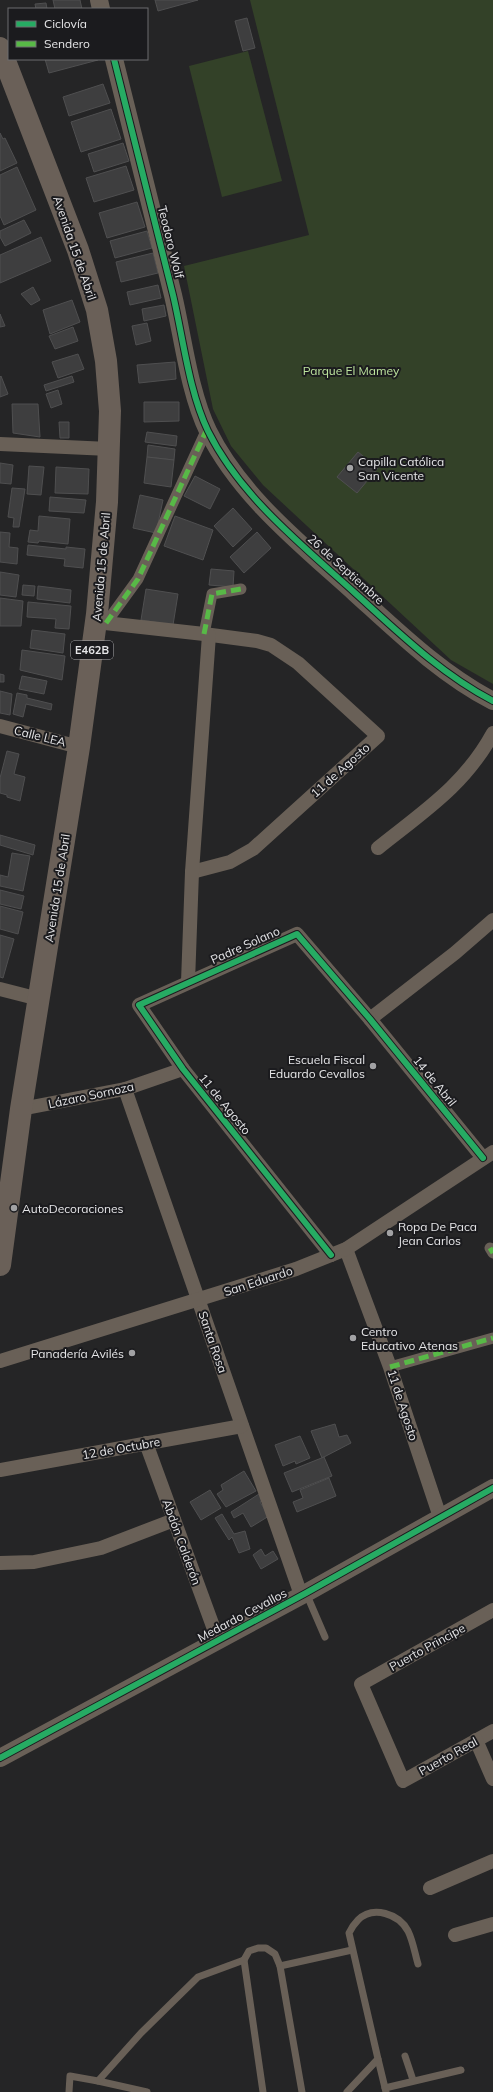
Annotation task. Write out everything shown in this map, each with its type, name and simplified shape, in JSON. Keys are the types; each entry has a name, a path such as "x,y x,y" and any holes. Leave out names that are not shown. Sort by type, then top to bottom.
{"main road":[{"name":"Avenida 15 de Abril","path":"0,48 78,250 97,310 106,361 110,410 101,623 21,1109 0,1265"}],"street":[{"name":"Teodoro Wolf","path":"114,60 172,292 197,402 207,429"},
{"path":"101,623 138,579 207,429"},
{"name":"26 de Septiembre","path":"207,429 222,457 245,487 287,530 413,644 446,671 493,701"},
{"path":"0,444 109,449"},
{"path":"188,982 192,872 206,634 212,594 241,589"},
{"name":"11 de Agosto","path":"101,623 257,641 283,652 378,736 253,850 230,862 192,872"},
{"name":"Calle LEA","path":"0,726 80,747"},
{"path":"378,848 461,780 473,766 493,733"},
{"path":"370,1019 493,920"},
{"name":"Padre Solano","path":"188,982 297,934 370,1019"},
{"name":"11 de Agosto","path":"188,982 139,1005 183,1069 331,1255"},
{"path":"0,989 39,1000"},
{"name":"14 de Abril","path":"370,1019 488,1155"},
{"name":"Lázaro Sornoza","path":"21,1109 125,1089 183,1069"},
{"name":"Santa Rosa","path":"125,1089 242,1426 303,1594"},
{"name":"San Eduardo","path":"0,1361 296,1269 331,1255 346,1248 488,1155"},
{"name":"11 de Agosto","path":"346,1248 390,1367 440,1517"},
{"path":"390,1367 493,1338"},
{"name":"12 de Octubre","path":"0,1470 242,1426"},
{"name":"Abdón Calderón","path":"146,1443 218,1640"},
{"name":"Medardo Cevallos","path":"0,1758 303,1594 440,1517 492,1492"},
{"path":"0,1563 34,1562 101,1548 174,1520"},
{"name":"Puerto Principe","path":"403,1781 361,1684 493,1610"},
{"name":"Puerto Real","path":"403,1781 493,1731"},
{"path":"476,1740 493,1779"},
{"path":"430,1888 493,1861"},
{"path":"455,1935 493,1924"}],"lane":[{"path":"303,1594 325,1637"},
{"path":"418,1964 408,1931 399,1920 388,1913 374,1913 358,1919 349,1933 386,2090 413,2080 461,2070"},
{"path":"263,2092 244,1960 249,1951 258,1948 266,1948 275,1954 280,1966 302,2092"},
{"path":"280,1966 352,1950"},
{"path":"98,2081 141,2033 198,1976 244,1960"},
{"path":"405,2056 413,2080"},
{"path":"347,2092 378,2059"},
{"path":"69,2092 70,2076 147,2092"}],"green space":[{"name":"Parque El Mamey","path":"250,0 493,0 493,684 451,660 263,485 231,446 213,409 184,266 309,235"},
{"path":"248,51 282,181 222,197 189,66"}],"building":[{"path":"53,0 80,0 82,8 55,8"},
{"path":"155,0 198,0 158,11"},
{"path":"46,3 47,8 36,8 35,4"},
{"path":"247,18 255,48 243,51 235,21"},
{"path":"45,60 98,60 49,73"},
{"path":"103,84 110,103 69,116 63,97"},
{"path":"111,109 121,139 81,152 71,122"},
{"path":"0,133 3,139 5,138 17,163 0,171"},
{"path":"123,143 129,161 94,172 88,154"},
{"path":"126,166 134,190 94,202 86,178"},
{"path":"17,167 36,210 4,225 0,216 0,175"},
{"path":"137,202 145,227 107,238 99,213"},
{"path":"24,220 31,233 5,246 0,237 0,231"},
{"path":"147,231 152,248 115,258 110,241"},
{"path":"41,237 51,261 0,283 0,255"},
{"path":"153,253 158,273 121,282 116,262"},
{"path":"158,285 161,298 130,305 127,292"},
{"path":"33,287 40,300 31,305 21,294"},
{"path":"72,300 80,322 50,334 43,310"},
{"path":"164,305 166,316 144,321 142,309"},
{"path":"0,314 5,326 0,327"},
{"path":"147,323 151,341 136,345 132,326"},
{"path":"73,327 78,341 55,349 49,336"},
{"path":"78,354 84,369 58,378 52,362"},
{"path":"175,362 176,379 139,383 137,365"},
{"path":"1,376 8,394 0,397 0,377"},
{"path":"72,376 74,382 46,391 44,385"},
{"path":"58,390 62,404 51,408 46,394"},
{"path":"144,402 179,402 179,421 144,422"},
{"path":"12,404 38,404 40,437 13,433"},
{"path":"59,422 69,422 69,438 60,438"},
{"path":"147,432 177,436 176,446 145,442"},
{"path":"148,445 175,449 174,460 147,457"},
{"path":"358,452 378,468 357,493 337,477"},
{"path":"147,457 174,460 171,487 144,483"},
{"path":"0,463 13,465 11,484 0,483"},
{"path":"29,466 44,467 41,495 27,494"},
{"path":"56,467 89,469 88,494 55,493"},
{"path":"195,476 220,489 210,509 184,496"},
{"path":"12,488 25,489 19,527 13,527 14,518 8,517"},
{"path":"140,495 163,500 156,533 133,528"},
{"path":"50,497 86,500 84,513 49,511"},
{"path":"233,508 252,529 233,547 214,526"},
{"path":"39,516 70,519 68,544 39,541 38,543 28,542 30,530 38,531"},
{"path":"175,516 213,530 203,560 164,546"},
{"path":"0,532 10,533 9,547 18,548 17,564 0,562"},
{"path":"257,532 271,548 244,573 230,557"},
{"path":"28,545 66,549 66,547 85,549 83,568 64,566 65,559 27,555"},
{"path":"211,569 234,571 233,587 209,585"},
{"path":"0,572 19,575 16,597 0,595"},
{"path":"23,585 35,586 34,596 22,595"},
{"path":"38,586 71,590 70,603 37,599"},
{"path":"146,589 178,594 173,625 141,620"},
{"path":"0,598 23,601 21,626 0,626"},
{"path":"28,602 71,606 69,629 55,628 56,619 27,617"},
{"path":"32,630 65,634 63,653 30,648"},
{"path":"22,650 65,656 62,680 20,670"},
{"path":"0,674 4,675 4,682 0,682"},
{"path":"22,676 47,681 44,694 19,689"},
{"path":"0,691 12,694 10,715 0,713"},
{"path":"17,693 27,695 27,698 52,704 51,710 26,704 23,717 13,714"},
{"path":"7,751 19,754 14,774 25,777 20,801 0,793 0,778"},
{"path":"0,835 35,845 33,855 0,845"},
{"path":"12,853 30,856 23,891 0,886 0,875 8,877"},
{"path":"0,890 24,896 21,909 0,904"},
{"path":"0,906 23,912 18,934 0,929"},
{"path":"0,935 14,939 3,978 0,977"},
{"path":"335,1424 339,1437 347,1435 351,1443 322,1458 311,1431"},
{"path":"300,1436 310,1458 296,1464 295,1461 283,1466 275,1445"},
{"path":"324,1457 332,1476 292,1492 284,1473"},
{"path":"244,1471 256,1491 226,1507 217,1494 223,1490 221,1485"},
{"path":"329,1478 336,1496 297,1512 293,1502 303,1498 300,1490"},
{"path":"210,1490 221,1508 201,1520 190,1502"},
{"path":"259,1494 263,1500 260,1502 269,1516 251,1527 243,1513 234,1518 231,1512"},
{"path":"222,1514 234,1534 245,1531 250,1549 239,1553 232,1537 229,1540 215,1518"},
{"path":"261,1549 265,1556 273,1551 278,1559 261,1569 253,1555"}],"marked path":[{"path":"106,623 138,579 207,429"},
{"path":"204,634 212,594 241,589"},
{"path":"490,1248 493,1253"},
{"path":"390,1367 493,1338"}],"cycle path":[{"path":"114,60 173,295 191,382 201,416 221,455 255,498 314,557 421,652 456,678 493,701"},
{"path":"331,1255 183,1069 139,1005 297,934 370,1019 483,1158"},
{"path":"0,1758 306,1593 493,1488"}],"place":[{"name":"Capilla Católica San Vicente","path":"350,468"},
{"name":"Escuela Fiscal Eduardo Cevallos","path":"373,1066"},
{"name":"AutoDecoraciones","path":"14,1208"},
{"name":"Ropa De Paca Jean Carlos","path":"390,1233"},
{"name":"Centro Educativo Atenas","path":"353,1338"},
{"name":"Panadería Avilés","path":"132,1353"}]}
